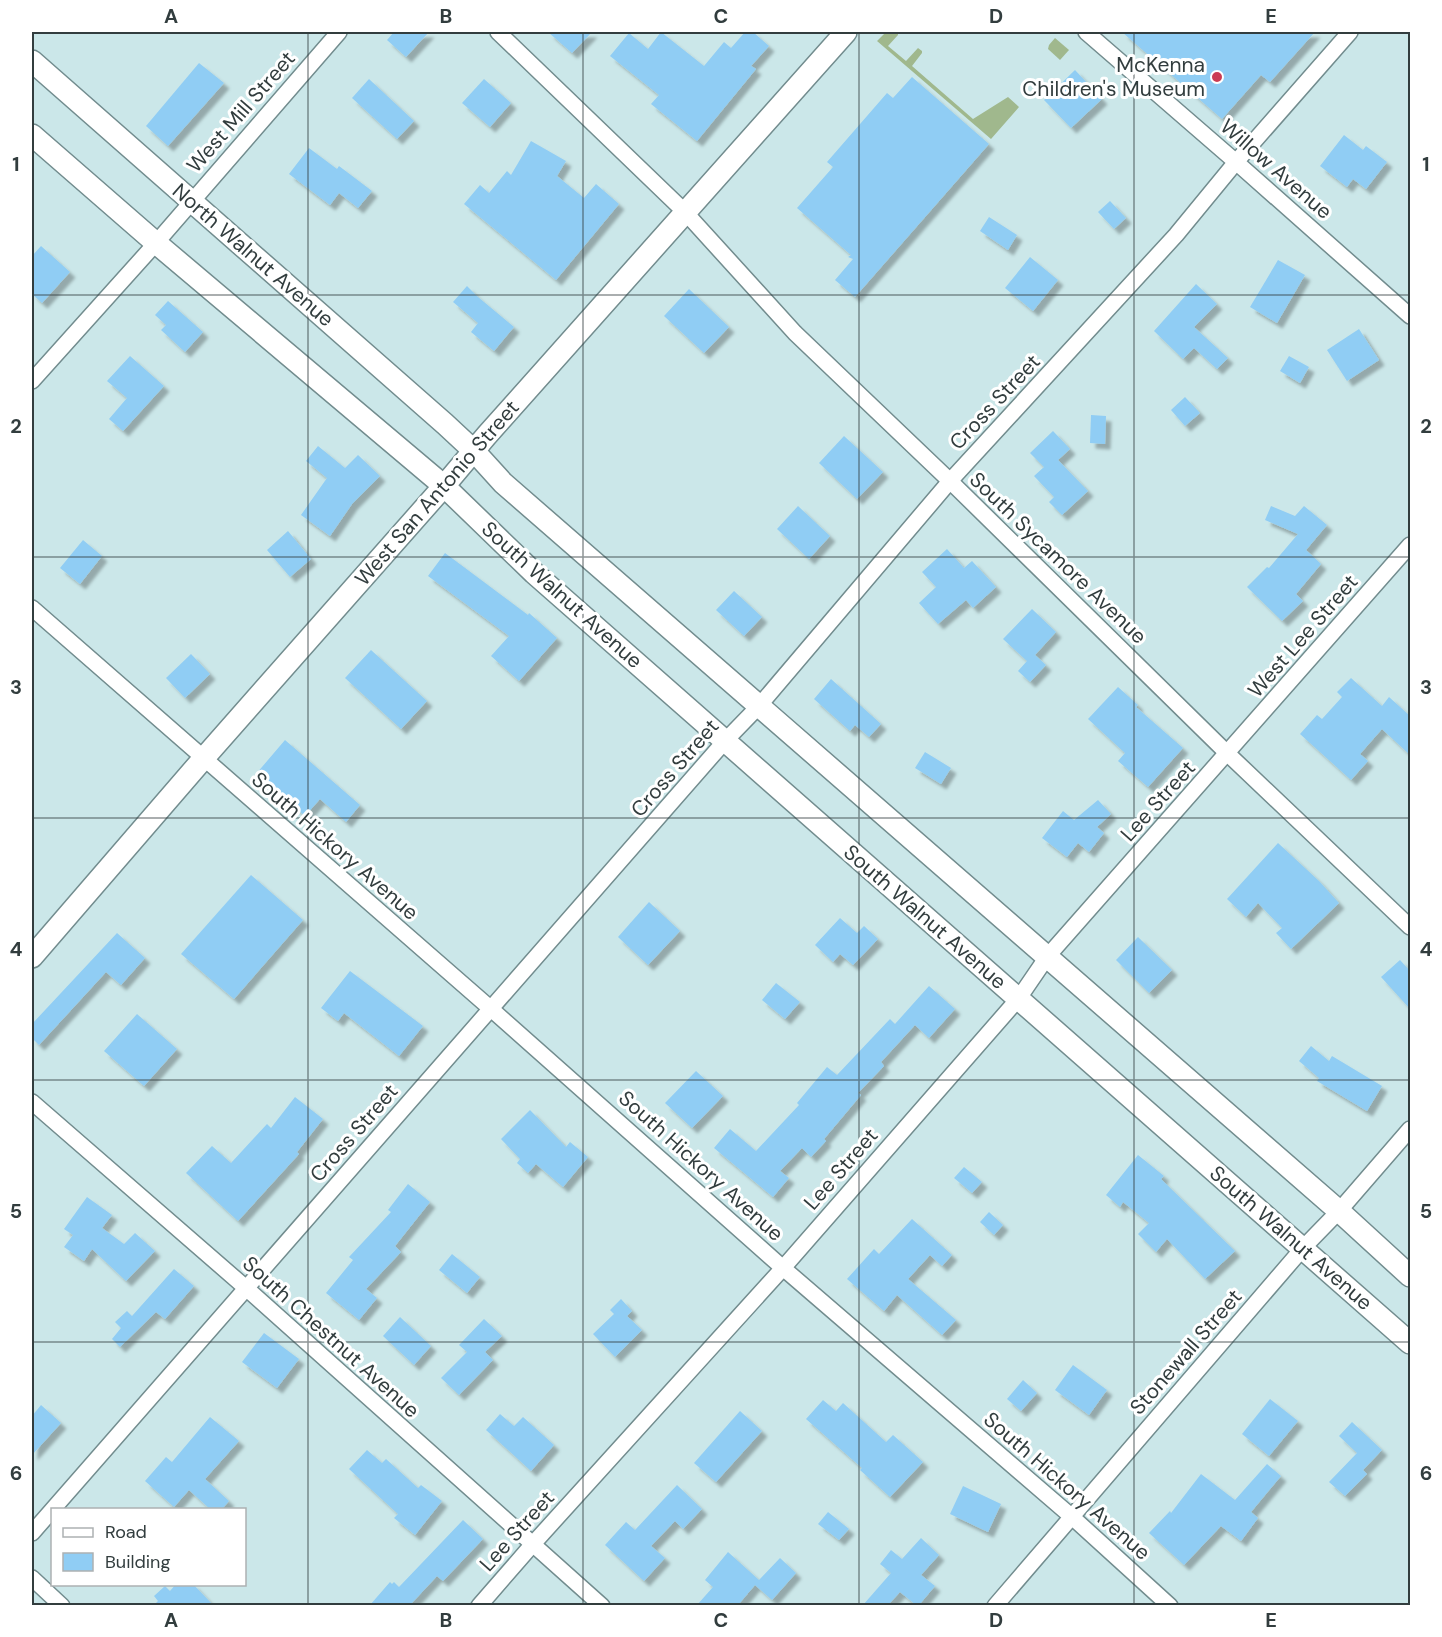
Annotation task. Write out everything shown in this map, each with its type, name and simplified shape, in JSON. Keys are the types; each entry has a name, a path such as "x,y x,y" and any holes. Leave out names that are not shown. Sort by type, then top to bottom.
{"main road":[{"name":"West San Antonio Street","path":"32,957 474,451 846,32"},
{"name":"North Walnut Avenue","path":"32,61 474,451"},
{"path":"32,135 444,486"},
{"path":"474,451 503,483 1339,1211 1410,1276"},
{"name":"South Walnut Avenue","path":"444,486 534,573 1410,1343"}],"street":[{"name":"West Mill Street","path":"32,381 156,243 339,32"},
{"name":"South Sycamore Avenue","path":"498,32 685,212 795,333 950,481 1228,754 1410,927"},
{"name":"Willow Avenue","path":"1086,32 1410,316"},
{"name":"Cross Street","path":"54,1508 490,1008 725,741 759,706 950,481 1176,235 1236,162 1350,32"},
{"name":"West Lee Street","path":"1228,754 1410,545"},
{"name":"South Hickory Avenue","path":"32,608 1170,1605"},
{"name":"Lee Street","path":"479,1605 783,1268 1019,998 1047,957 1228,754"},
{"name":"South Chestnut Avenue","path":"32,1102 246,1288 602,1605"},
{"name":"Stonewall Street","path":"995,1605 1303,1248 1339,1211 1410,1129"},
{"name":"Cross Street","path":"32,1533 51,1511"},
{"path":"32,1578 62,1605"}],"green space":[{"path":"886,32 898,32 888,46 906,61 918,48 922,51 912,66 973,119 1008,97 1019,107 991,139 877,41"},
{"path":"1055,38 1069,50 1060,60 1048,49"}],"building":[{"path":"394,32 429,32 406,57 387,40"},
{"path":"548,32 592,32 572,53"},
{"path":"661,32 704,66 724,42 731,48 745,32 753,32 769,46 751,66 756,69 697,141 651,104 659,95 610,56 629,33 648,49"},
{"name":"McKenna Children's Museum","path":"1122,32 1315,32 1270,82 1261,75 1222,119"},
{"path":"199,63 224,83 168,146 146,126"},
{"path":"1075,70 1102,99 1071,128 1044,100"},
{"path":"912,77 989,144 855,297 835,280 853,259 848,257 851,255 797,208 833,167 827,162 887,93 893,98"},
{"path":"369,79 414,121 397,139 352,98"},
{"path":"484,79 511,103 490,127 462,103"},
{"path":"1344,135 1363,150 1366,146 1387,162 1366,189 1353,179 1347,187 1320,166"},
{"path":"531,141 566,161 557,176 584,198 596,184 619,204 556,280 464,204 480,185 489,193 507,171 511,175"},
{"path":"309,148 337,169 339,166 372,191 358,208 339,193 330,205 289,174"},
{"path":"1110,201 1126,218 1114,229 1098,212"},
{"path":"989,217 1017,235 1008,250 980,231"},
{"path":"41,246 70,272 42,303 32,294 32,256"},
{"path":"1030,257 1058,280 1033,311 1005,288"},
{"path":"1278,260 1305,275 1277,323 1250,307"},
{"path":"1196,284 1217,304 1194,327 1228,358 1217,369 1194,348 1183,359 1154,331"},
{"path":"467,286 514,327 494,351 471,332 478,323 453,302"},
{"path":"689,289 729,327 704,353 664,316"},
{"path":"168,301 203,332 185,352 161,330 166,325 155,315"},
{"path":"1359,329 1379,360 1347,381 1327,350"},
{"path":"130,356 164,386 123,431 109,419 127,398 107,381"},
{"path":"1289,356 1309,367 1300,383 1280,371"},
{"path":"1185,397 1200,413 1185,426 1171,410"},
{"path":"1091,415 1106,416 1105,444 1090,443"},
{"path":"1053,431 1070,449 1058,460 1088,491 1062,515 1049,502 1054,497 1034,476 1044,467 1030,453"},
{"path":"844,436 883,472 857,499 819,463"},
{"path":"318,446 345,468 358,455 380,476 352,504 330,536 301,515 327,478 306,461"},
{"path":"798,506 830,536 809,559 777,529"},
{"path":"1271,506 1295,516 1304,506 1327,525 1306,550 1321,564 1296,594 1303,601 1282,621 1247,587 1267,567 1269,568 1298,534 1265,520"},
{"path":"288,531 311,559 290,577 267,550"},
{"path":"83,540 102,556 80,584 60,568"},
{"path":"947,549 964,568 972,561 996,587 973,608 966,600 938,624 919,603 936,587 922,572"},
{"path":"445,553 528,615 529,613 557,638 519,681 491,656 509,636 428,576"},
{"path":"734,591 762,617 744,636 716,610"},
{"path":"1032,609 1056,632 1035,655 1046,665 1030,682 1018,671 1027,661 1003,639"},
{"path":"371,650 427,701 401,729 345,678"},
{"path":"191,654 210,674 185,698 166,678"},
{"path":"1351,678 1382,706 1389,697 1410,716 1410,755 1382,729 1360,754 1368,761 1351,780 1300,734 1317,715 1322,719 1342,697 1337,692"},
{"path":"831,679 881,724 869,737 855,725 850,731 814,699"},
{"path":"1118,687 1138,705 1136,707 1183,748 1148,787 1118,761 1125,753 1088,719"},
{"path":"285,740 360,805 346,822 320,799 305,816 256,774"},
{"path":"925,752 951,768 941,784 915,768"},
{"path":"1098,800 1111,814 1097,827 1104,833 1089,852 1078,843 1067,857 1042,838 1063,811 1074,820"},
{"path":"1278,843 1339,903 1291,949 1276,933 1282,928 1258,903 1246,917 1227,899"},
{"path":"251,875 303,920 234,999 181,954"},
{"path":"649,902 680,931 648,965 618,937"},
{"path":"840,918 857,933 864,926 878,939 853,965 840,954 833,962 815,945"},
{"path":"117,933 145,958 121,985 106,972 39,1045 32,1038 32,1024"},
{"path":"1138,937 1172,970 1149,993 1116,960"},
{"path":"1400,960 1410,971 1410,1009 1381,977"},
{"path":"350,971 423,1026 399,1056 344,1013 338,1021 321,1008"},
{"path":"776,983 800,1002 785,1019 762,1000"},
{"path":"929,986 955,1009 929,1038 915,1025 881,1062 884,1066 858,1093 861,1095 824,1139 826,1141 811,1157 802,1148 780,1171 789,1178 773,1197 714,1148 730,1129 756,1151 799,1105 797,1103 827,1067 837,1075 890,1019 895,1024"},
{"path":"137,1014 177,1049 144,1086 104,1051"},
{"path":"1311,1046 1329,1061 1332,1056 1382,1086 1367,1111 1317,1081 1319,1078 1299,1061"},
{"path":"696,1071 723,1096 692,1128 665,1103"},
{"path":"295,1097 323,1119 297,1152 299,1154 238,1221 186,1173 212,1146 231,1163 267,1124 271,1128"},
{"path":"530,1110 566,1147 570,1142 588,1157 563,1187 536,1164 528,1173 517,1163 520,1159 501,1139"},
{"path":"1138,1155 1164,1176 1161,1179 1235,1251 1205,1279 1167,1239 1156,1252 1138,1234 1149,1223 1123,1202 1120,1207 1106,1195"},
{"path":"964,1167 982,1182 972,1193 954,1178"},
{"path":"408,1184 430,1202 395,1246 401,1252 366,1289 377,1298 359,1320 326,1293 353,1260 349,1257 391,1212 388,1210"},
{"path":"87,1197 112,1215 102,1228 124,1244 135,1233 155,1251 126,1281 92,1249 84,1261 64,1247 73,1235 64,1229"},
{"path":"989,1212 1003,1225 994,1235 980,1222"},
{"path":"912,1219 952,1255 942,1266 930,1255 908,1279 956,1320 942,1335 897,1295 884,1311 847,1279 874,1249 879,1254"},
{"path":"452,1254 480,1277 467,1293 439,1270"},
{"path":"174,1269 194,1286 165,1319 156,1312 120,1347 112,1339 121,1328 115,1322 127,1311 132,1316"},
{"path":"621,1299 632,1311 627,1316 642,1330 615,1357 593,1334 614,1314 610,1310"},
{"path":"400,1317 431,1346 414,1365 383,1336"},
{"path":"484,1319 502,1336 485,1352 493,1360 459,1395 441,1378 467,1352 459,1345"},
{"path":"264,1333 299,1359 277,1388 242,1362"},
{"path":"1073,1365 1107,1390 1089,1415 1055,1390"},
{"path":"1023,1380 1037,1393 1021,1411 1007,1399"},
{"path":"1270,1399 1298,1421 1269,1456 1242,1434"},
{"path":"823,1400 836,1411 843,1403 886,1442 893,1435 923,1462 890,1497 860,1470 862,1468 806,1419"},
{"path":"41,1405 61,1423 32,1455 32,1416"},
{"path":"740,1411 762,1431 716,1482 694,1463"},
{"path":"500,1414 514,1426 523,1417 554,1445 531,1471 486,1430"},
{"path":"210,1417 239,1441 205,1479 229,1501 223,1508 209,1508 189,1490 174,1507 145,1481 166,1457 172,1462"},
{"path":"1352,1422 1382,1450 1363,1470 1367,1474 1345,1496 1329,1482 1357,1453 1339,1436"},
{"path":"367,1450 382,1463 386,1459 418,1488 421,1485 442,1501 415,1535 394,1518 398,1514 349,1469"},
{"path":"1267,1464 1281,1476 1251,1512 1258,1518 1241,1541 1221,1526 1184,1565 1149,1533 1170,1511 1171,1513 1201,1474 1235,1500"},
{"path":"677,1485 702,1509 683,1529 675,1521 651,1546 665,1558 644,1581 605,1545 626,1522 635,1530"},
{"path":"963,1486 1001,1504 988,1532 950,1514"},
{"path":"828,1512 849,1529 839,1540 818,1524"},
{"path":"463,1520 483,1539 443,1581 437,1576 410,1605 370,1605 390,1582 392,1584 394,1582 399,1587"},
{"path":"921,1538 939,1555 921,1575 935,1586 919,1605 900,1592 888,1605 863,1605 891,1573 880,1564 891,1550 902,1559"},
{"path":"728,1552 759,1580 780,1558 796,1573 772,1600 755,1585 738,1605 697,1605 713,1587 705,1580"},
{"path":"165,1586 170,1591 174,1586 195,1586 213,1605 154,1605 158,1601 154,1596"}],"place":[{"name":"McKenna Children's Museum","path":"1217,77"}]}
